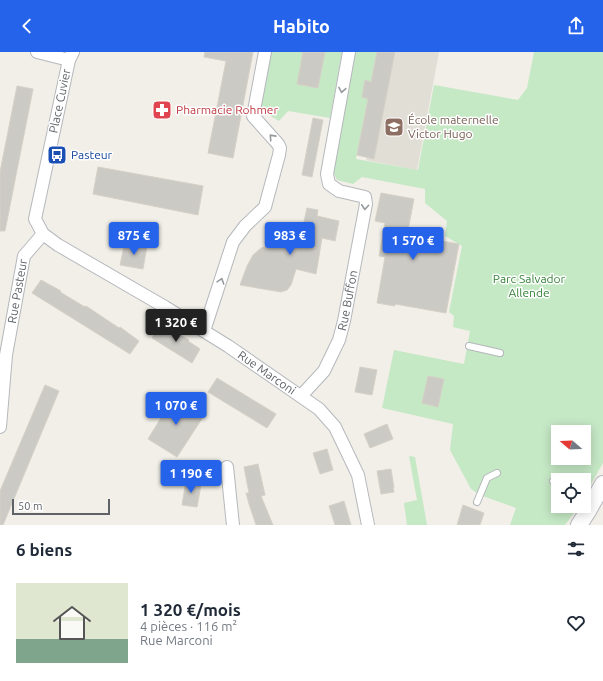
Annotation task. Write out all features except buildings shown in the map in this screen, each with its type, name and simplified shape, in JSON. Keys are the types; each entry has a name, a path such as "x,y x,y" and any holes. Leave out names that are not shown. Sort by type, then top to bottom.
{"street":[{"path":"37,52 71,56"},
{"path":"204,331 233,242 245,226 265,207 279,155 280,148 278,144 253,116 265,52"},
{"name":"Rue Buffon","path":"301,396 324,371 339,340 344,322 366,204 365,197 338,191 329,184 327,174 349,52"},
{"name":"Place Cuvier","path":"43,234 35,219 71,56"},
{"name":"Rue Marconi","path":"43,234 58,245 228,346 319,409 335,427 358,475 368,525"},
{"name":"Rue Pasteur","path":"0,426 3,355 24,256 43,234"},
{"path":"227,467 233,525"},
{"path":"591,501 603,484"},
{"path":"579,525 584,513"}],"lane":[{"path":"469,346 500,353"},
{"path":"478,502 487,478 497,473"}],"shaded area":[{"name":"École maternelle Victor Hugo","path":"377,52 439,52 417,170 366,160 367,157 357,155 368,99 362,97 365,80 371,81"}],"green space":[{"path":"270,52 342,52 330,118 288,111 279,121 259,109"},
{"name":"Parc Salvador Allende","path":"355,52 377,52 371,81 365,81 363,97 368,99 356,159 418,170 434,85 518,100 527,88 534,52 603,52 603,463 591,484 591,473 551,473 551,513 574,513 565,525 510,525 516,508 480,495 471,489 450,450 453,424 382,408 394,350 464,364 470,331 453,327 454,316 449,312 462,246 445,236 447,221 425,203 425,189 362,177 353,184 337,180 333,172"},
{"path":"409,456 415,457 427,525 407,525 404,503 417,500"}],"place":[{"name":"Pharmacie Rohmer","path":"162,110"},
{"name":"École maternelle Victor Hugo","path":"394,127"},
{"name":"Pasteur","path":"57,155"}]}
